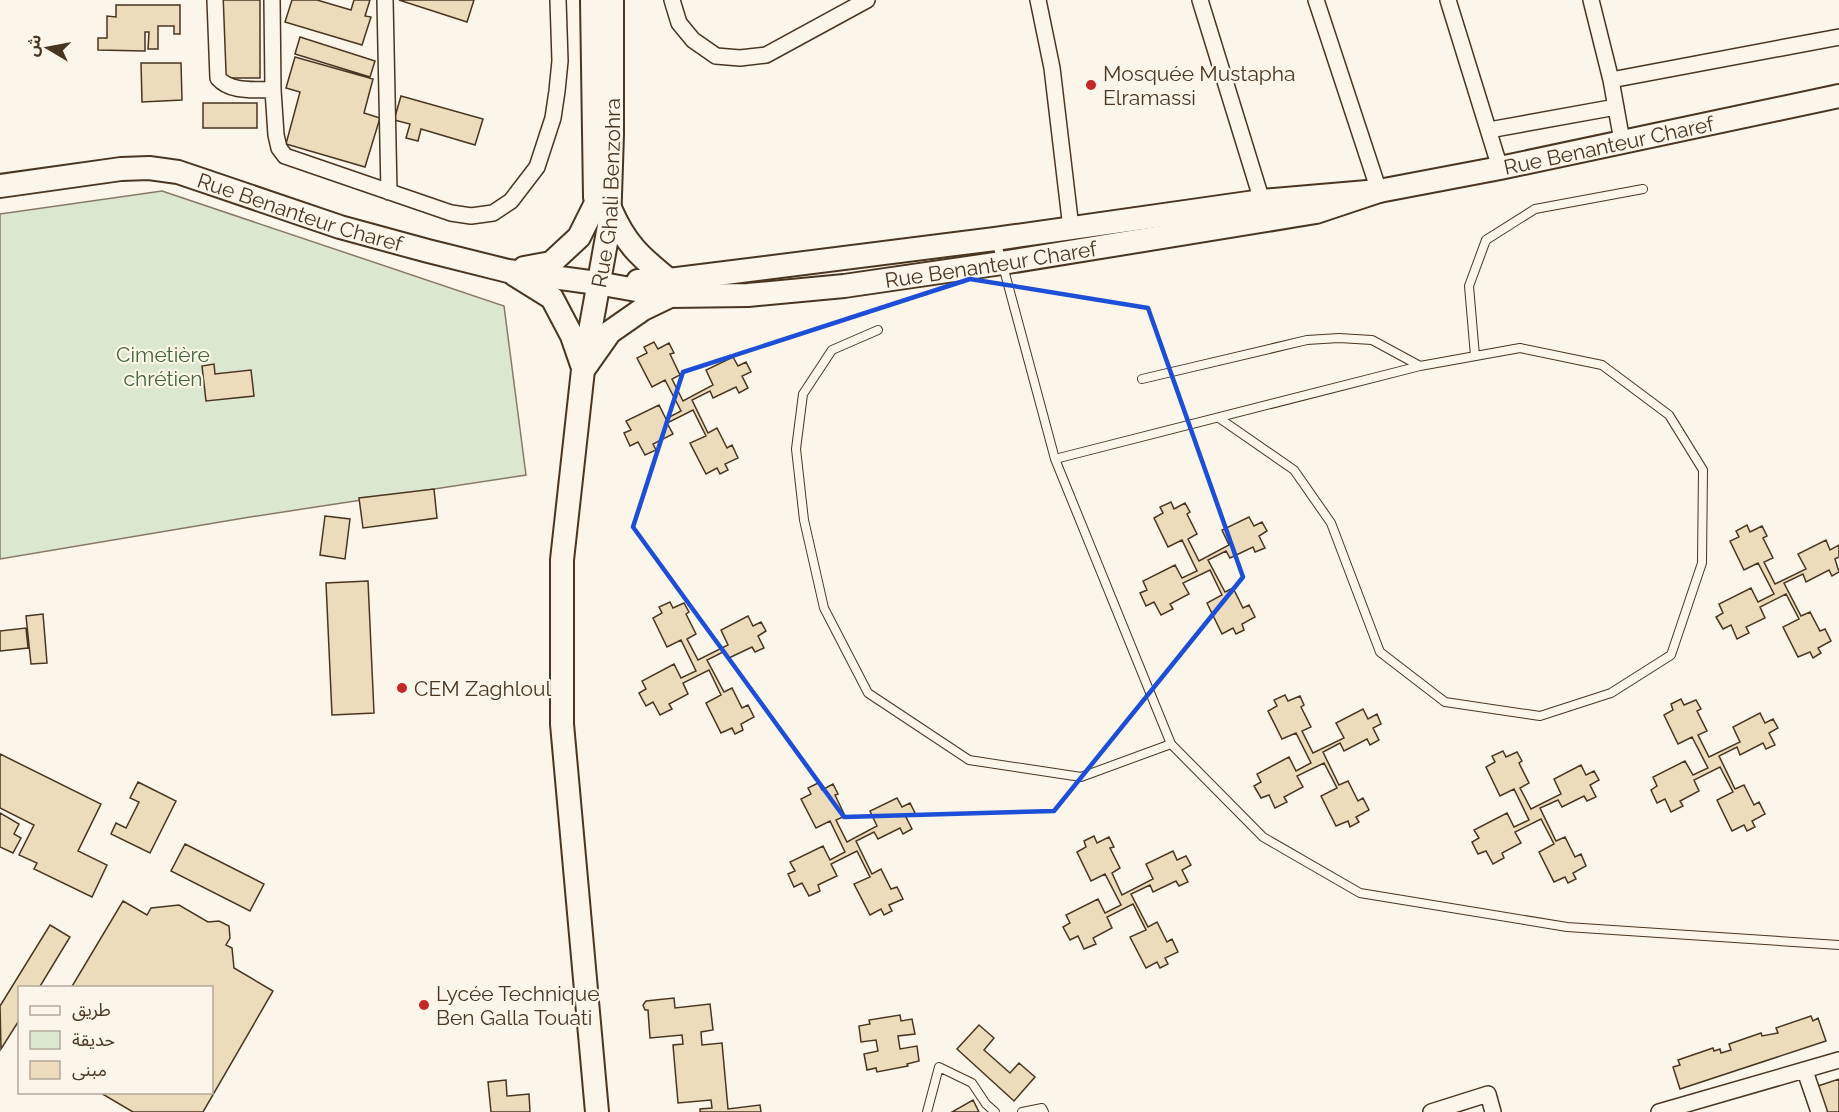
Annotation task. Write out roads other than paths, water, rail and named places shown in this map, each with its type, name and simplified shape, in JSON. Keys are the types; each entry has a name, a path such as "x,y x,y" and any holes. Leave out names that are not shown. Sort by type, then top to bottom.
{"main road":[{"name":"Rue Ghali Benzohra","path":"592,0 603,205 609,226 597,282 583,370 562,560 562,724 597,1112"},
{"name":"Rue Ghali Benzohra","path":"603,205 612,0"},
{"name":"Rue Benanteur Charef","path":"670,288 1262,201 1378,191 1500,168 1839,96"},
{"name":"Rue Benanteur Charef","path":"0,186 121,169 149,168 178,172 340,227 508,271 597,282 748,295 844,286 1316,213 1378,191"},
{"path":"508,271 551,263 579,237 603,205 628,241 670,288 610,332 583,370"},
{"path":"508,271 552,298 572,336 583,370"}],"street":[{"path":"215,0 218,78 224,85 233,88 273,90"},
{"path":"272,0 276,135 279,148 285,156 451,213 471,216 493,213 512,201 537,167 553,118 560,61 558,0"},
{"path":"385,0 389,192"},
{"path":"672,0 679,23 693,40 716,56 740,58 766,55 867,0"},
{"path":"1038,0 1052,68 1071,228"},
{"path":"1200,0 1262,201"},
{"path":"1316,0 1378,191"},
{"path":"1448,0 1500,168"},
{"path":"1591,0 1611,80 1622,141"},
{"path":"1611,80 1839,37"},
{"path":"1489,130 1616,107"},
{"path":"1659,1112 1680,1109 1839,1060"},
{"path":"1805,1071 1819,1112"},
{"path":"1431,1112 1488,1094 1493,1112"}],"lane":[{"path":"1475,356 1469,286 1486,240 1535,209 1643,189"},
{"path":"995,239 1055,459 1172,744 1263,837 1360,893 1567,927 1839,945"},
{"path":"878,330 831,350 803,394 796,449 804,520 824,608 868,693 969,760 1081,777 1172,744"},
{"path":"1142,379 1307,340 1339,338 1372,340 1420,366"},
{"path":"1055,459 1420,366 1520,348 1602,365 1670,415 1703,470 1702,563 1671,655 1611,693 1540,716 1445,702 1380,652 1331,523 1294,470 1219,418"},
{"path":"927,1112 939,1067 972,1083 986,1104 995,1112"},
{"path":"1022,1112 1041,1108 1044,1112"}],"place":[{"name":"Mosquée Mustapha Elramassi","path":"1091,85"},
{"name":"CEM Zaghloul","path":"402,688"},
{"name":"Lycée Technique Ben Galla Touati","path":"424,1005"}],"park label":[{"name":"Cimetière chrétien","path":"163,366"}]}
